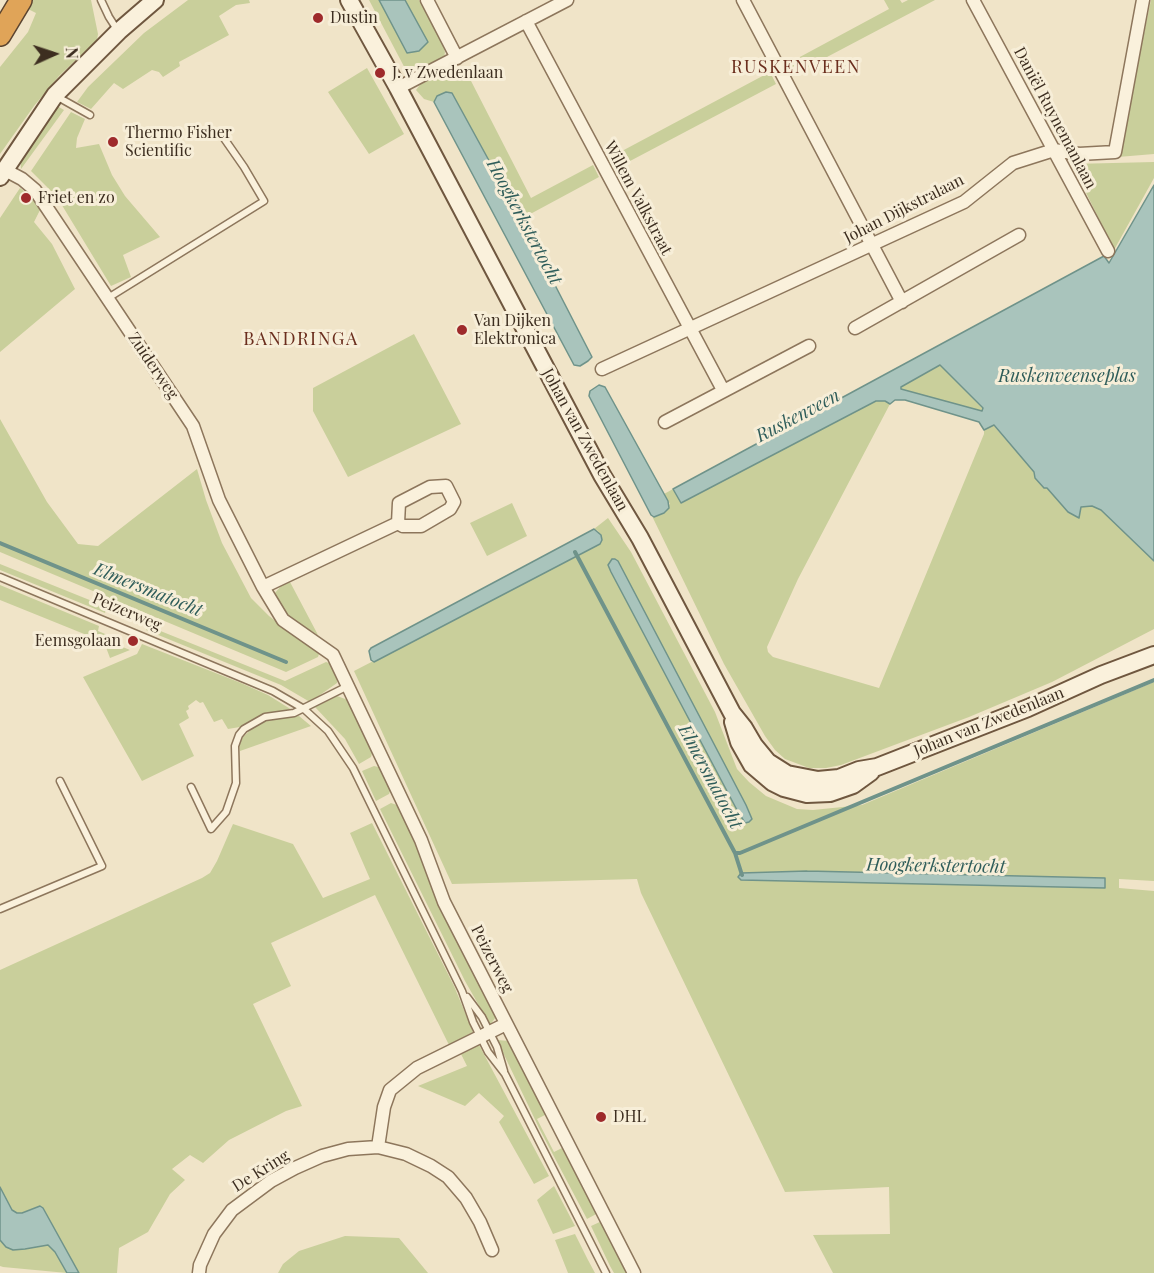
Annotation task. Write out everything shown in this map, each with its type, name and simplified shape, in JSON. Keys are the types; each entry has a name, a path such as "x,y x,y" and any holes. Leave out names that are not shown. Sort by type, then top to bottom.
{"highway":[{"path":"0,35 21,0"}],"main road":[{"name":"Zuiderweg","path":"3,174 55,95 119,31 155,0"},
{"name":"Johan van Zwedenlaan","path":"352,2 602,475 640,538 732,713 760,754 777,768 787,774 808,780 829,780 859,770 877,767 1028,708 1101,675 1154,655"},
{"name":"Johan van Zwedenlaan","path":"1101,675 1154,642"}],"street":[{"path":"427,0 457,58"},
{"path":"398,88 567,0"},
{"path":"742,0 902,302"},
{"name":"Daniël Ruynemanlaan","path":"973,0 1108,251"},
{"name":"Johan Dijkstralaan","path":"602,369 964,202 1013,163 1054,150 1080,154 1115,152 1143,0"},
{"name":"Willem Valkstraat","path":"526,21 723,390"},
{"name":"Zuiderweg","path":"3,174 22,178 35,190 193,426 219,500 263,587 283,620 333,655"},
{"path":"855,328 1019,235"},
{"path":"665,422 809,346"},
{"path":"446,486 454,502 450,509 421,525 403,526 398,523 399,503 430,487 446,486"},
{"path":"263,587 398,523"},
{"name":"Peizerweg","path":"333,655 421,840 444,902 634,1273"},
{"path":"378,1147 384,1107 390,1090 417,1068 507,1024"},
{"name":"De Kring","path":"199,1273 200,1265 214,1234 232,1210 250,1195 295,1168 322,1156 348,1149 378,1147 406,1154 448,1177 466,1198 492,1250"}],"lane":[{"path":"101,0 108,17 119,31"},
{"path":"55,95 90,115"},
{"path":"108,298 264,201 221,134"},
{"name":"Peizerweg","path":"0,577 273,691 304,709 328,731 346,755 485,1035 488,1052 505,1074 606,1273"},
{"path":"191,787 212,829 226,812 236,783 235,746 239,735 257,720 289,715 348,686"},
{"path":"0,909 102,866 60,781"}],"green space":[{"path":"33,0 91,0 98,34 97,40 59,76 34,106 0,154 0,67 28,32 36,13 28,9"},
{"path":"188,0 249,0 250,3 236,5 219,16 229,35 179,62 180,66 163,77 159,72 152,70 123,89 114,83 91,109 77,102 88,87 144,33"},
{"path":"369,0 419,0 442,43 444,58 409,76"},
{"path":"884,0 900,0 902,3 908,0 935,0 791,76 785,65 889,9"},
{"path":"1151,0 1154,0 1154,154 1118,157"},
{"path":"454,67 463,81 470,79 531,198 593,165 599,177 521,219 452,93 437,96 434,102 424,99 416,90 422,82"},
{"path":"367,68 404,134 369,154 328,92"},
{"path":"770,72 776,84 613,170 607,159"},
{"path":"57,106 64,110 21,169 20,155"},
{"path":"71,112 85,119 77,138 76,148 99,144 112,175 125,196 160,237 123,255 131,277 111,286 57,197 31,171"},
{"path":"1154,162 1154,178 1114,250 1072,164"},
{"path":"20,188 41,208 34,222 52,244 75,289 0,352 0,218"},
{"path":"414,334 461,424 348,477 313,411 313,388"},
{"path":"940,365 983,409 982,411 900,390 901,387"},
{"path":"876,401 885,401 890,404 798,579 767,647 773,657 879,688 984,430 993,425 1034,472 1035,478 1068,512 1079,517 1081,507 1092,506 1101,510 1154,561 1154,629 1052,682 969,717 841,765 809,768 785,759 765,736 724,664 652,516 654,517 670,504 664,494 673,489 681,502"},
{"path":"0,419 47,502 78,544 98,546 197,469 222,543 251,598 269,616 319,654 318,657 286,672 0,552"},
{"path":"512,503 527,536 487,556 470,523"},
{"path":"608,518 631,552 715,712 737,769 766,796 797,809 813,810 862,805 1154,682 1154,881 1119,879 1119,888 1154,891 1154,1273 833,1273 813,1235 890,1234 889,1187 785,1192 641,893 637,879 452,884 354,671 600,544 602,540 598,531 594,529","holes":["807,871 1104,878 1105,888 741,880 738,877 741,873"]},
{"path":"0,564 107,607 105,613 0,570"},
{"path":"290,582 318,635 281,609 274,594 281,586"},
{"path":"0,585 99,626 98,631 115,638 113,643 130,650 110,658 104,642 0,600"},
{"path":"148,626 285,681 326,662 337,675 337,683 310,702 281,685 146,630"},
{"path":"142,644 241,683 268,695 292,710 260,716 240,727 228,729 222,719 214,722 203,702 196,700 188,706 189,709 186,711 189,718 179,724 194,756 142,781 83,677 137,654"},
{"path":"337,696 348,700 373,750 371,757 359,764 345,739 315,707"},
{"path":"299,716 311,726 240,751 239,745 243,737 255,726 270,719"},
{"path":"374,766 382,768 391,789 389,794 376,801 362,771"},
{"path":"391,803 400,806 496,1017 490,1025 465,981 380,809"},
{"path":"372,823 454,986 473,1032 449,1045 375,895 271,943 291,986 253,1004 302,1106 286,1111 229,1140 203,1163 190,1155 172,1169 185,1180 170,1194 148,1232 119,1248 117,1273 79,1273 43,1208 39,1206 17,1213 12,1210 0,1187 0,970 210,873 233,824 293,844 323,898 370,879 350,833"},
{"path":"497,1040 509,1041 547,1114 537,1119 554,1152 564,1147 598,1213 587,1219 540,1130"},
{"path":"479,1045 549,1176 534,1184 499,1122 504,1116 479,1093 465,1106 418,1086 467,1066 461,1054"},
{"path":"554,1186 575,1226 553,1234 537,1200"},
{"path":"602,1221 628,1273 614,1273 610,1266 591,1226"},
{"path":"575,1234 595,1273 568,1273 555,1240"},
{"path":"345,1236 399,1238 428,1273 278,1273 283,1264 299,1251"},
{"path":"0,1240 6,1247 25,1249 48,1245 55,1252 67,1273 0,1266"}],"water":[{"path":"379,0 405,0 428,42 419,51 407,53"},
{"path":"446,92 452,93 521,219 592,357 580,366 574,365 434,102 437,96"},
{"name":"Ruskenveenseplas","path":"1154,185 1154,561 1101,510 1092,506 1081,507 1079,518 1068,512 1035,478 1034,472 994,425 984,430 979,422 905,400 895,400 890,404 885,401 876,401 681,503 673,489 1104,256 1109,263","holes":["940,365 983,408 982,411 901,389 901,387"]},
{"path":"599,385 605,387 668,501 669,508 664,513 654,517 651,515 589,396 590,391"},
{"path":"594,529 601,535 600,544 374,662 371,660 369,651 371,648"},
{"path":"612,559 618,561 746,805 752,819 749,822 745,823 737,810 611,572 608,565"},
{"path":"807,871 1105,878 1105,888 741,880 738,877 741,873"},
{"path":"0,1187 12,1210 17,1213 40,1206 43,1208 79,1273 67,1273 55,1252 48,1245 13,1250 6,1247 0,1240"}],"waterway":[{"name":"Elmersmatocht","path":"0,543 286,662"},
{"name":"Elmersmatocht","path":"575,552 735,853 740,853 1154,680"},
{"path":"735,853 742,875"}],"place":[{"name":"Dustin","path":"318,18"},
{"name":"J. v Zwedenlaan","path":"380,73"},
{"name":"Thermo Fisher Scientific","path":"113,142"},
{"name":"Friet en zo","path":"26,198"},
{"name":"Van Dijken Elektronica","path":"462,330"},
{"name":"Eemsgolaan","path":"133,641"},
{"name":"DHL","path":"601,1117"}],"district":[{"name":"RUSKENVEEN","path":"796,67"},
{"name":"BANDRINGA","path":"301,339"}],"water label":[{"name":"Hoogkerkstertocht","path":"524,222"},
{"name":"Ruskenveen","path":"798,416"},
{"name":"Hoogkerkstertocht","path":"936,866"}]}
